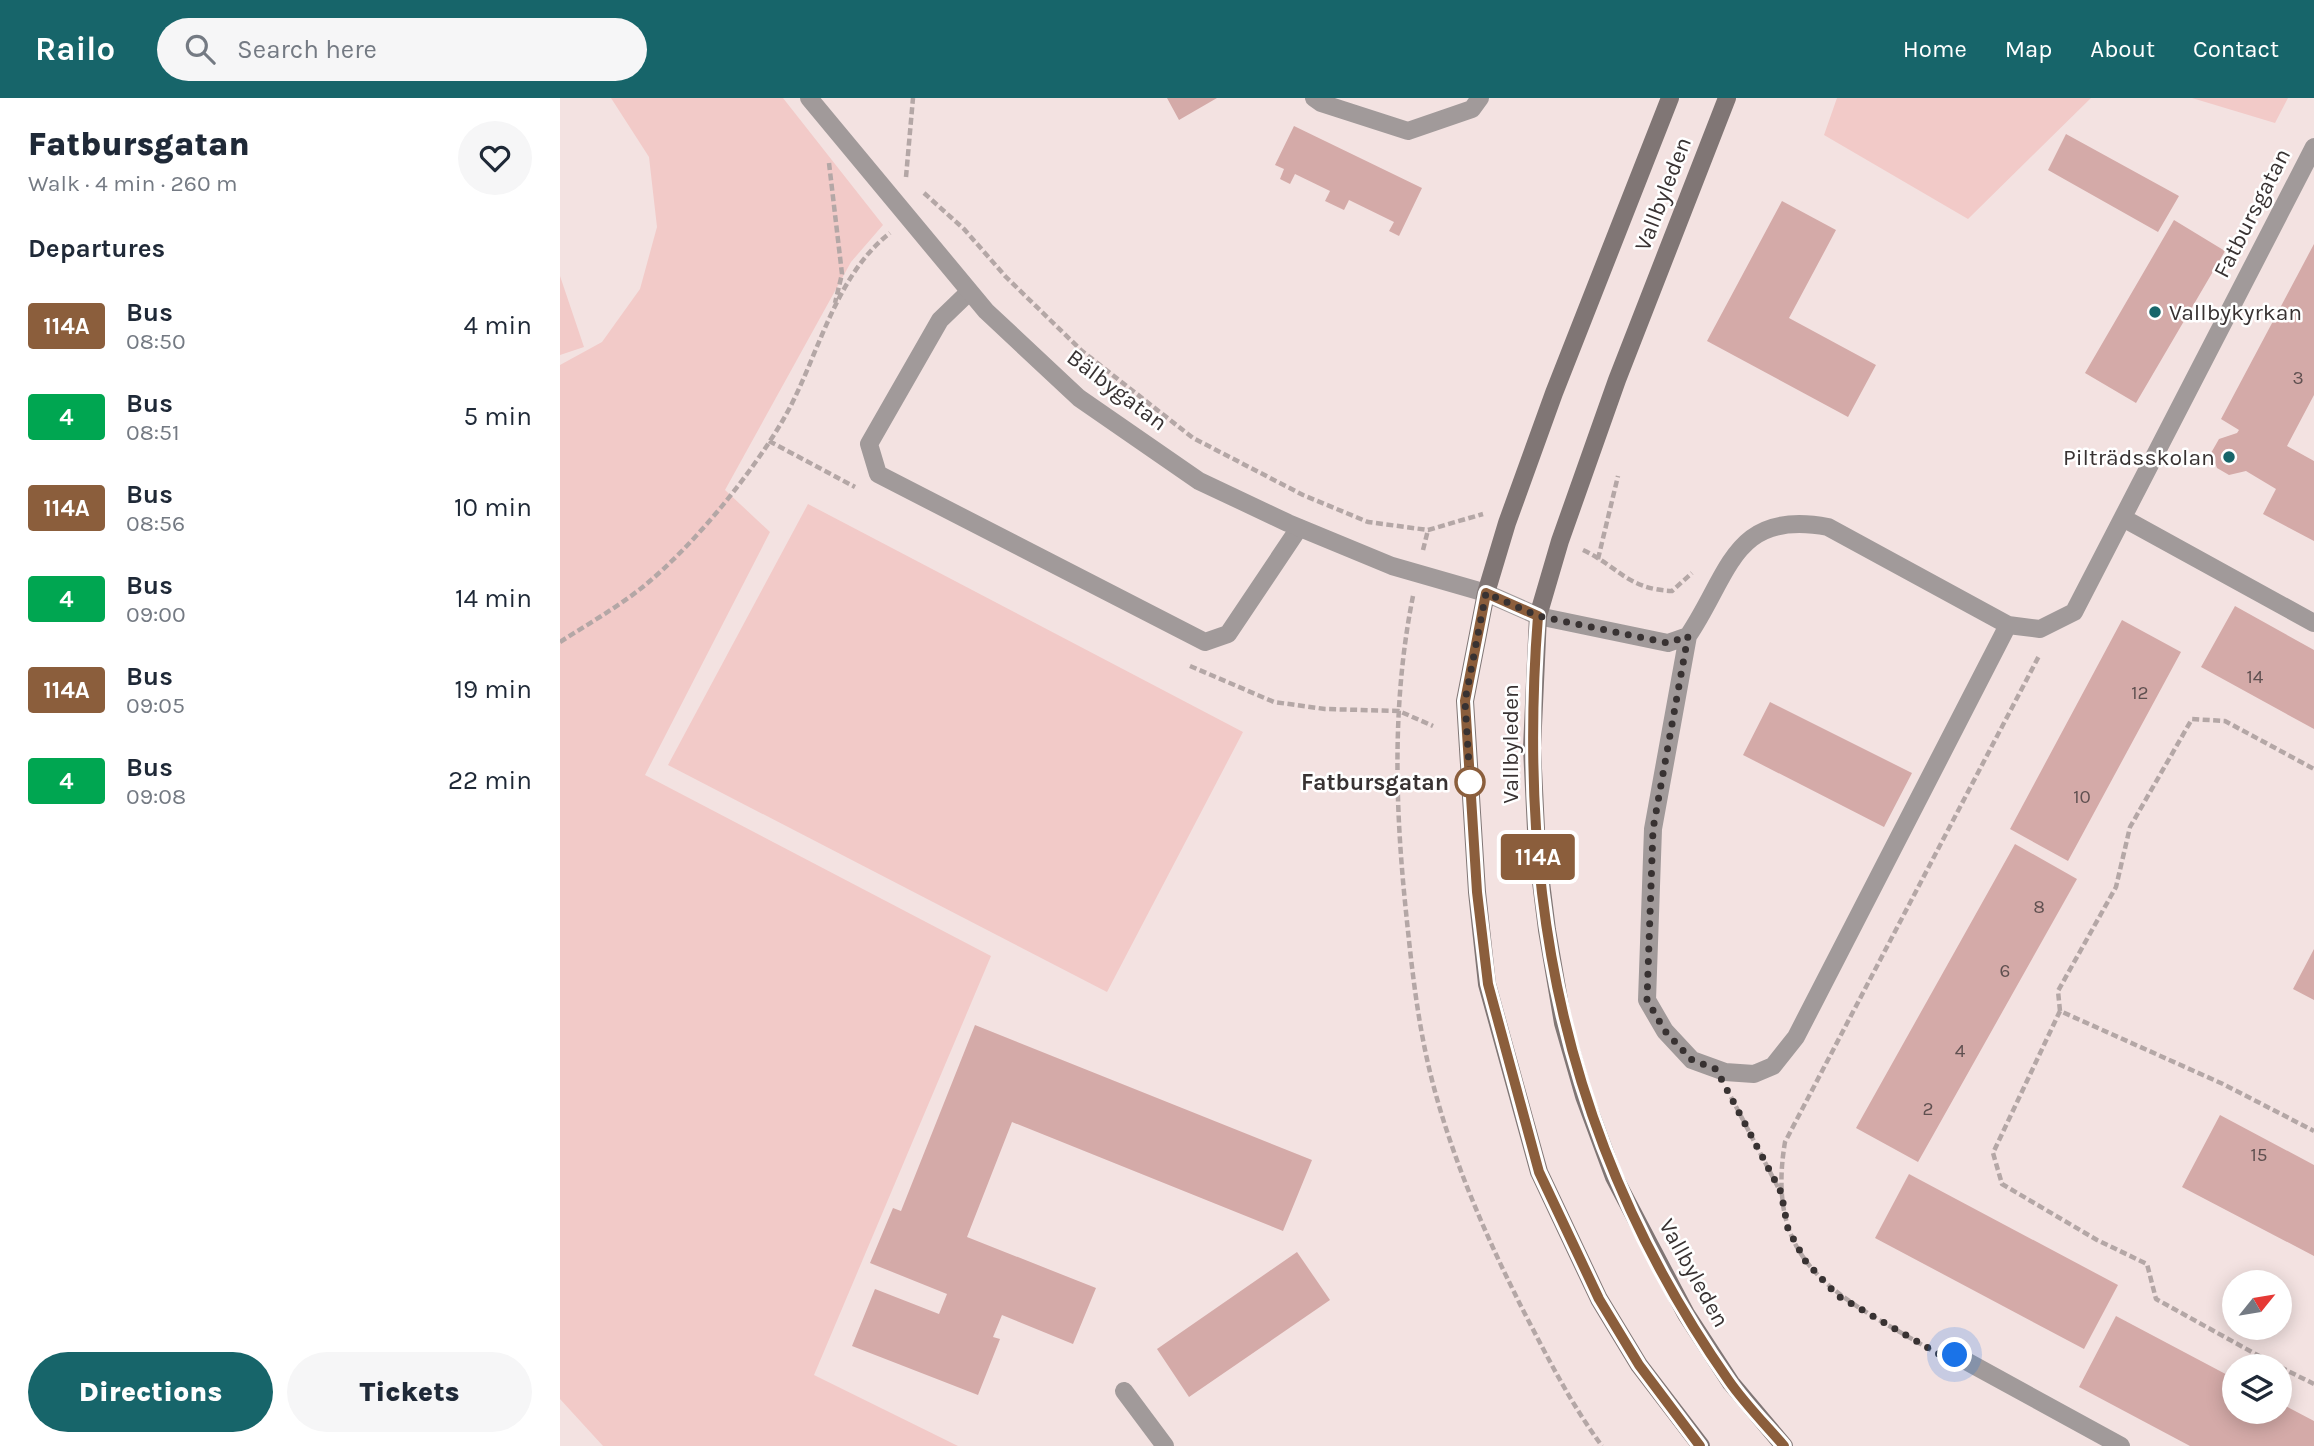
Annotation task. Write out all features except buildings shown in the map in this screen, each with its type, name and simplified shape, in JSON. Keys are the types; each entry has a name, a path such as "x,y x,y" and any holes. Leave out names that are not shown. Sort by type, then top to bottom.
{"main road":[{"name":"Vallbyleden","path":"1671,98 1554,393 1507,523 1486,593 1465,701 1477,892 1488,984 1539,1172 1599,1299 1639,1365 1701,1446"},
{"name":"Vallbyleden","path":"1727,98 1617,380 1560,541 1538,616 1532,748 1537,850 1563,1023 1584,1096 1614,1177 1686,1314 1731,1383 1784,1446"}],"street":[{"name":"Bälbygatan","path":"809,98 968,292 1079,398 1199,481 1299,528 1419,573 1486,593"},
{"path":"1314,98 1321,103 1408,131 1472,110 1480,98"},
{"name":"Fatbursgatan","path":"2040,629 2074,612 2314,147"},
{"path":"968,292 940,320 869,444 878,474 1205,642 1228,634 1299,528"},
{"path":"2123,518 2314,623"},
{"path":"2008,625 1796,1037 1773,1066 1754,1074 1716,1069 1692,1060 1665,1031 1647,1000 1653,829 1688,636 1716,584 1745,544 1759,532 1773,526 1804,522 1828,527 2008,625 2040,629"},
{"path":"1486,593 1538,616 1668,643 1688,636"},
{"path":"1955,1355 2121,1446"},
{"path":"1124,1391 1165,1446"}],"path":[{"path":"906,178 913,98"},
{"path":"560,642 644,586 736,491 783,420 811,367 833,311 842,274 827,155"},
{"path":"833,311 855,273 878,242 933,201 1082,351 1193,438 1303,495 1368,522 1428,530 1485,513 1507,523"},
{"path":"1598,559 1618,476"},
{"path":"1428,530 1399,710 1395,785 1414,996 1433,1084 1457,1158 1497,1258 1571,1405 1602,1446"},
{"path":"1560,541 1598,559 1623,577 1651,590 1672,591 1696,566"},
{"path":"1781,1192 1785,1142 2041,652 2040,629"},
{"path":"1399,710 1433,726"},
{"path":"2256,1354 2155,1299 2147,1264 2097,1240 2001,1184 1993,1153 2060,1011 2058,991 2116,887 2130,827 2192,719 2225,720 2314,769"},
{"path":"2060,1011 2223,1084 2314,1131"},
{"path":"1716,1069 1781,1192 1793,1240 1822,1282 1838,1296 1944,1357 1955,1355"},
{"path":"2292,1373 2314,1384"}],"shaded area":[{"path":"611,98 783,98 883,225 851,262 725,490 770,532 645,775 991,956 814,1375 958,1446 603,1446 560,1399 560,365 602,342 640,289 657,227 649,157"},
{"path":"1837,98 2091,98 1968,219 1824,135"},
{"path":"2192,98 2288,98 2275,123"},
{"path":"560,276 584,347 560,355"},
{"path":"808,504 1243,732 1107,992 668,765"}],"bus line":[{"name":"114A","path":"1700,1446 1639,1365 1599,1299 1539,1172 1488,984 1477,892 1465,701 1486,593 1538,616 1532,748 1537,850 1563,1023 1584,1096 1614,1177 1686,1314 1731,1383 1784,1446"}],"place":[{"name":"Vallbykyrkan","path":"2155,312"},
{"name":"Pilträdsskolan","path":"2229,457"},
{"name":"Fatbursgatan","path":"1470,782"}],"route":[{"path":"1470,782 1465,701 1486,593 1538,616 1668,643 1688,636 1653,829 1647,1000 1665,1031 1692,1060 1716,1069 1781,1192 1788,1229 1793,1240 1822,1282 1838,1296 1944,1357 1955,1355"}]}
